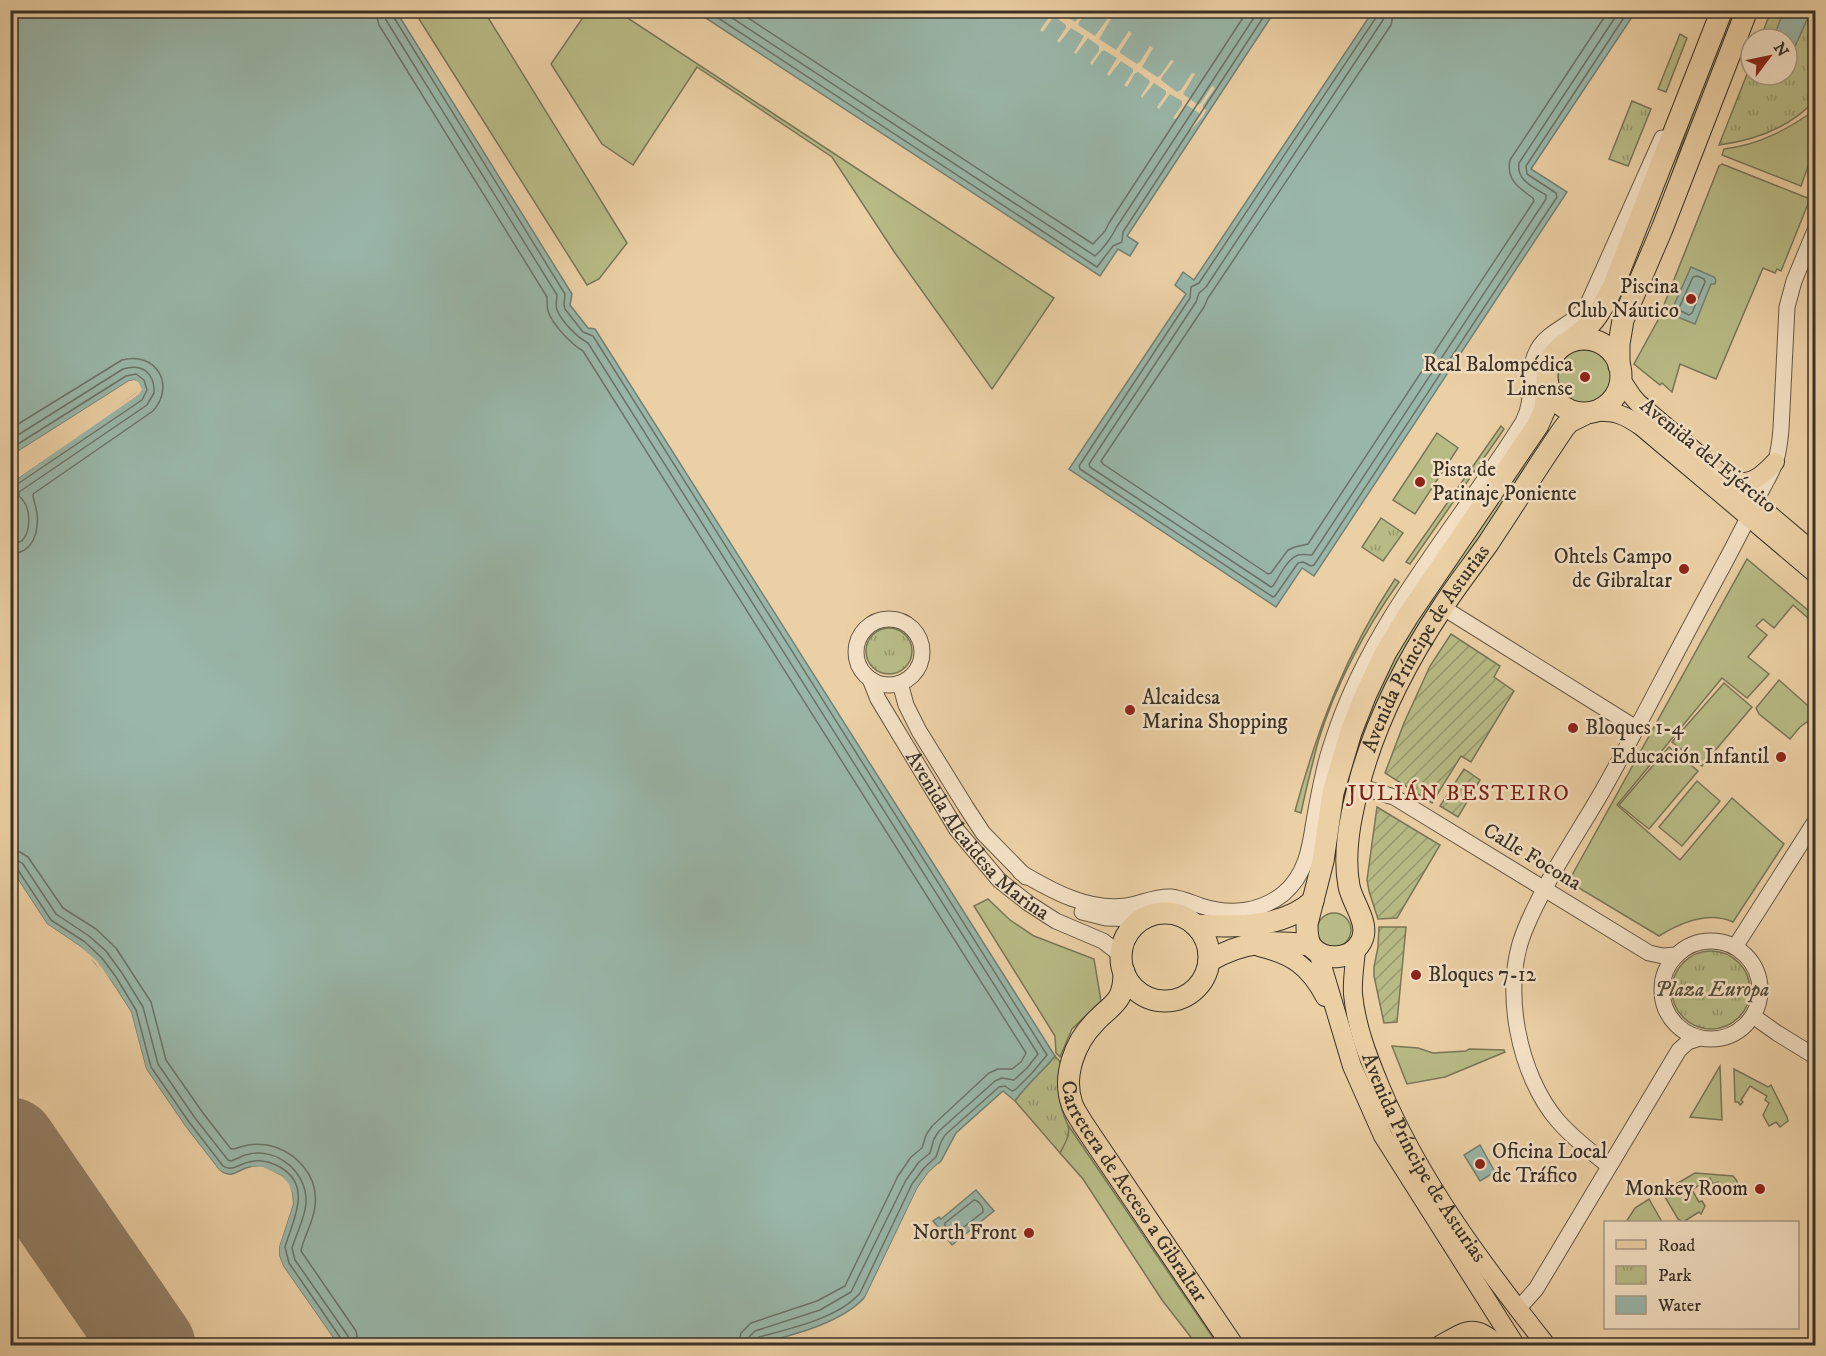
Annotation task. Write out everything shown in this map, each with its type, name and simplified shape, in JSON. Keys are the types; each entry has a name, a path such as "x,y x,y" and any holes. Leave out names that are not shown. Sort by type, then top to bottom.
{"highway":[{"path":"1722,10 1641,220 1602,310 1584,331 1565,344 1552,357 1547,382 1554,399 1572,411 1589,413 1609,403 1615,396 1620,372 1618,344 1623,320 1662,229 1747,10"},
{"path":"1565,344 1581,339 1598,342 1611,352 1620,372"},
{"name":"Avenida Príncipe de Asturias","path":"1314,948 1307,935 1307,924 1323,861 1333,793 1351,732 1366,694 1386,652 1408,616 1538,425 1545,409 1547,382"},
{"name":"Avenida Príncipe de Asturias","path":"1356,949 1363,938 1363,926 1350,890 1346,858 1350,825 1358,786 1388,704 1418,645 1442,607 1486,546 1564,428 1569,422 1589,413"},
{"path":"1195,925 1233,926 1280,920 1289,917 1313,901"},
{"path":"1164,913 1175,914 1195,925 1206,942 1209,961 1202,980 1194,990 1183,997 1170,1001 1157,1000 1136,990 1123,964 1127,935 1142,919 1164,913"},
{"path":"1209,961 1234,949 1267,942 1314,948 1329,957 1347,955 1356,949"},
{"name":"Carretera de Acceso a Gibraltar","path":"1123,964 1124,982 1120,997 1094,1022 1073,1057 1068,1081 1072,1104 1083,1124 1233,1346"},
{"path":"1441,1346 1463,1334 1476,1331 1486,1335 1497,1346"}],"main road":[{"name":"Avenida del Ejército","path":"1620,372 1628,390 1638,403 1725,478 1752,510 1815,574"},
{"name":"Avenida del Ejército","path":"1589,413 1618,413 1635,422 1815,554"},
{"path":"1725,478 1736,482 1747,482 1758,478 1775,462"},
{"path":"1248,945 1281,953 1302,965 1318,984 1338,1022"},
{"name":"Avenida Príncipe de Asturias","path":"1314,948 1352,1066 1383,1136 1516,1346"},
{"name":"Avenida Príncipe de Asturias","path":"1356,949 1353,993 1358,1021 1387,1104 1440,1200 1487,1269 1547,1346"}],"street":[{"path":"1020,872 1070,897 1106,907 1126,906 1171,897 1209,909 1240,912 1263,905 1284,893 1291,886 1304,867 1310,848 1324,769 1352,690 1397,606 1523,422 1530,406 1530,370 1538,351 1550,336 1577,319 1587,306 1674,105 1693,86"},
{"path":"1609,1166 1576,1140 1556,1120 1542,1098 1520,1048 1514,1004 1516,966 1523,934 1544,889 1603,790 1752,510 1775,462 1779,449 1783,412 1787,307 1794,281 1815,230"},
{"path":"1442,607 1636,728"},
{"path":"891,618 900,620 912,628 921,642 921,662 909,678 900,683 879,684 863,673 858,664 855,655 859,636 872,622 891,618"},
{"name":"Avenida Alcaidesa Marina","path":"870,679 878,699 957,830 999,880 1056,921 1102,941 1123,964"},
{"name":"Avenida Alcaidesa Marina","path":"900,683 906,705 951,784 984,833 1020,872 1038,888 1065,906 1085,914 1106,918 1142,919"},
{"name":"Calle Focona","path":"1358,786 1394,797 1649,953 1657,962 1664,978"},
{"path":"1735,947 1815,820"},
{"path":"1705,941 1715,941 1735,947 1746,955 1759,978 1761,991 1759,1006 1754,1016 1746,1026 1729,1036 1712,1040 1688,1034 1677,1026 1663,1002 1662,989 1670,963 1677,955 1694,944 1705,941"},
{"name":"Calle Focona","path":"1649,953 1663,956 1677,955"},
{"path":"1754,1016 1815,1057"},
{"path":"1677,1026 1680,1040 1679,1050"},
{"path":"1518,1309 1536,1289 1679,1050 1688,1042 1700,1038"}],"green space":[{"path":"588,10 617,11 1054,298 992,389 895,253 832,157 697,67 633,165 602,144 551,64"},
{"path":"414,11 484,11 627,243 599,279 587,285"},
{"path":"1732,11 1740,11 1664,199 1689,123"},
{"path":"1771,11 1815,11 1815,100 1795,118 1772,131 1746,140 1719,145 1742,87 1799,87 1799,27 1765,27"},
{"path":"1680,34 1687,38 1666,92 1658,89"},
{"path":"1632,101 1651,109 1628,166 1609,159"},
{"path":"1815,110 1815,147 1801,186 1722,155 1724,149 1761,140 1794,124"},
{"path":"1722,164 1810,199 1781,271 1777,269 1775,273 1763,268 1716,379 1680,364 1672,392 1634,364 1658,320 1719,166"},
{"path":"1584,350 1594,352 1603,358 1609,367 1611,377 1609,387 1603,396 1594,402 1584,404 1574,402 1565,396 1559,387 1557,377 1559,367 1565,358 1574,352"},
{"path":"1501,426 1504,429 1410,564 1406,562"},
{"name":"Pista de Patinaje Poniente","path":"1437,433 1458,448 1415,514 1393,500"},
{"path":"1534,446 1540,450 1474,546 1341,822 1338,820 1343,793 1367,713 1397,651 1421,611"},
{"path":"1381,518 1403,533 1383,561 1362,547"},
{"path":"1747,559 1815,616 1815,624 1793,605 1774,628 1763,619 1756,626 1767,635 1748,657 1769,674 1747,698 1722,678 1617,805 1680,860 1732,798 1784,844 1733,922 1705,918 1685,923 1659,936 1574,885 1571,877"},
{"path":"1395,579 1399,582 1374,619 1342,679 1318,742 1301,813 1295,811 1313,750 1335,691 1362,635"},
{"path":"889,628 905,635 912,651 905,667 889,674 873,667 866,651 873,635"},
{"path":"1451,634 1500,666 1494,677 1514,691 1471,762 1461,756 1432,803 1385,773 1404,723 1430,666"},
{"path":"1779,680 1815,712 1815,724 1813,726 1807,722 1790,739 1759,714 1756,708"},
{"path":"1724,683 1752,707 1702,766 1672,742"},
{"path":"1669,747 1698,771 1649,829 1619,805"},
{"path":"1464,769 1480,780 1458,817 1440,806"},
{"path":"1697,781 1720,801 1682,846 1659,827"},
{"path":"1377,807 1440,845 1397,918 1378,919 1367,880"},
{"path":"988,899 1010,920 1034,936 1094,959 1101,1001 1072,1029 1060,1057 1056,1053 1055,1036 974,906"},
{"path":"1334,913 1346,918 1351,930 1346,942 1334,947 1322,942 1317,930 1322,918"},
{"path":"1379,927 1406,927 1397,1022 1384,1023 1374,976"},
{"name":"Plaza Europa","path":"1703,951 1719,951 1733,957 1744,968 1750,982 1750,998 1744,1012 1733,1023 1719,1029 1703,1029 1689,1023 1678,1012 1672,998 1672,982 1678,968 1689,957"},
{"path":"1392,1046 1418,1048 1433,1053 1469,1049 1504,1050 1505,1052 1445,1077 1407,1084"},
{"path":"1055,1056 1061,1063 1059,1096 1069,1130 1060,1153 1015,1101"},
{"path":"1720,1066 1722,1120 1690,1117"},
{"path":"1734,1069 1768,1087 1771,1085 1788,1121 1780,1127 1776,1122 1769,1126 1763,1115 1769,1103 1765,1100 1767,1096 1750,1086 1741,1100 1743,1102 1740,1105 1735,1102"},
{"path":"1068,1125 1218,1345 1197,1345 1162,1300 1083,1179 1060,1153 1068,1135"},
{"path":"1695,1173 1733,1176 1737,1181 1737,1196 1725,1194 1718,1182 1713,1184 1710,1178 1692,1190 1699,1202 1702,1201 1705,1206 1701,1214 1699,1212 1685,1221 1678,1219 1662,1192"},
{"path":"1649,1199 1661,1221 1627,1221 1635,1208"}],"water":[{"path":"1784,10 1811,11 1799,38 1799,27 1778,27"},
{"path":"11,11 396,11 572,294 570,305 588,328 595,329 1055,1056 1015,1101 1003,1091 956,1133 941,1161 918,1187 865,1297 854,1307 811,1329 750,1346 338,1345 283,1266 279,1255 279,1247 293,1204 292,1193 282,1176 256,1167 233,1174 219,1170 146,1069 131,1012 111,981 81,947 47,924 11,869 10,541 15,515 11,483 141,390 135,380 129,381 11,456"},
{"path":"695,11 1275,11 1127,236 1138,243 1130,256 1118,249 1100,276"},
{"path":"1373,11 1636,11 1531,169 1567,192 1314,576 1302,568 1276,607 1069,469 1186,294 1175,285 1183,272 1194,280"},
{"name":"Piscina Club Náutico","path":"1691,267 1716,280 1715,284 1711,284 1695,324 1670,314"},
{"path":"1480,1145 1495,1172 1480,1181 1464,1155"},
{"path":"976,1190 994,1211 952,1245 933,1221 939,1217 941,1219"}],"pier":[{"path":"1044,11 1058,11 1075,22 1084,11 1087,11 1078,25 1095,36 1109,17 1111,19 1099,39 1116,50 1129,31 1132,33 1120,53 1137,64 1150,46 1153,48 1142,67 1157,77 1171,60 1174,61 1161,80 1177,92 1181,90 1192,73 1195,74 1183,94 1198,105 1212,86 1215,88 1203,105 1206,110 1203,116 1191,130 1199,113 1187,105 1176,119 1173,118 1182,105 1182,101 1170,94 1159,109 1157,107 1166,91 1154,83 1142,98 1149,80 1138,72 1135,73 1127,87 1124,85 1133,69 1121,61 1109,76 1107,74 1117,58 1104,50 1092,65 1090,63 1099,51 1099,46 1088,38 1076,54 1074,53 1084,36 1071,28 1059,43 1057,41 1066,25 1054,16 1043,32 1040,30 1050,16"},
{"path":"135,380 142,390 138,395 11,483 10,478 136,393 137,385 130,384 11,459 11,456 129,381"},
{"path":"11,869 47,924 97,961 111,981 131,1012 146,1069 219,1170 225,1175 233,1175 252,1167 263,1167 282,1176 289,1184 293,1204 279,1247 279,1255 283,1266 338,1345 334,1346 280,1267 276,1256 276,1246 290,1203 290,1194 286,1186 280,1178 263,1170 252,1170 233,1178 224,1177 217,1172 182,1128 143,1071 128,1013 95,963 79,949 44,926 10,875"},
{"path":"938,1164 941,1166 920,1188 862,1304 918,1187"}],"runway":[{"path":"10,1144 149,1346"}],"place":[{"name":"Piscina Club Náutico","path":"1691,299"},
{"name":"Real Balompédica Linense","path":"1585,377"},
{"name":"Pista de Patinaje Poniente","path":"1420,482"},
{"name":"Ohtels Campo de Gibraltar","path":"1684,569"},
{"name":"Alcaidesa Marina Shopping","path":"1130,710"},
{"name":"Bloques 1-4","path":"1573,728"},
{"name":"Educación Infantil","path":"1781,757"},
{"name":"Bloques 7-12","path":"1416,975"},
{"name":"Oficina Local de Tráfico","path":"1480,1164"},
{"name":"Monkey Room","path":"1760,1189"},
{"name":"North Front","path":"1029,1233"}],"district":[{"name":"JULIÁN BESTEIRO","path":"1459,793"}]}
